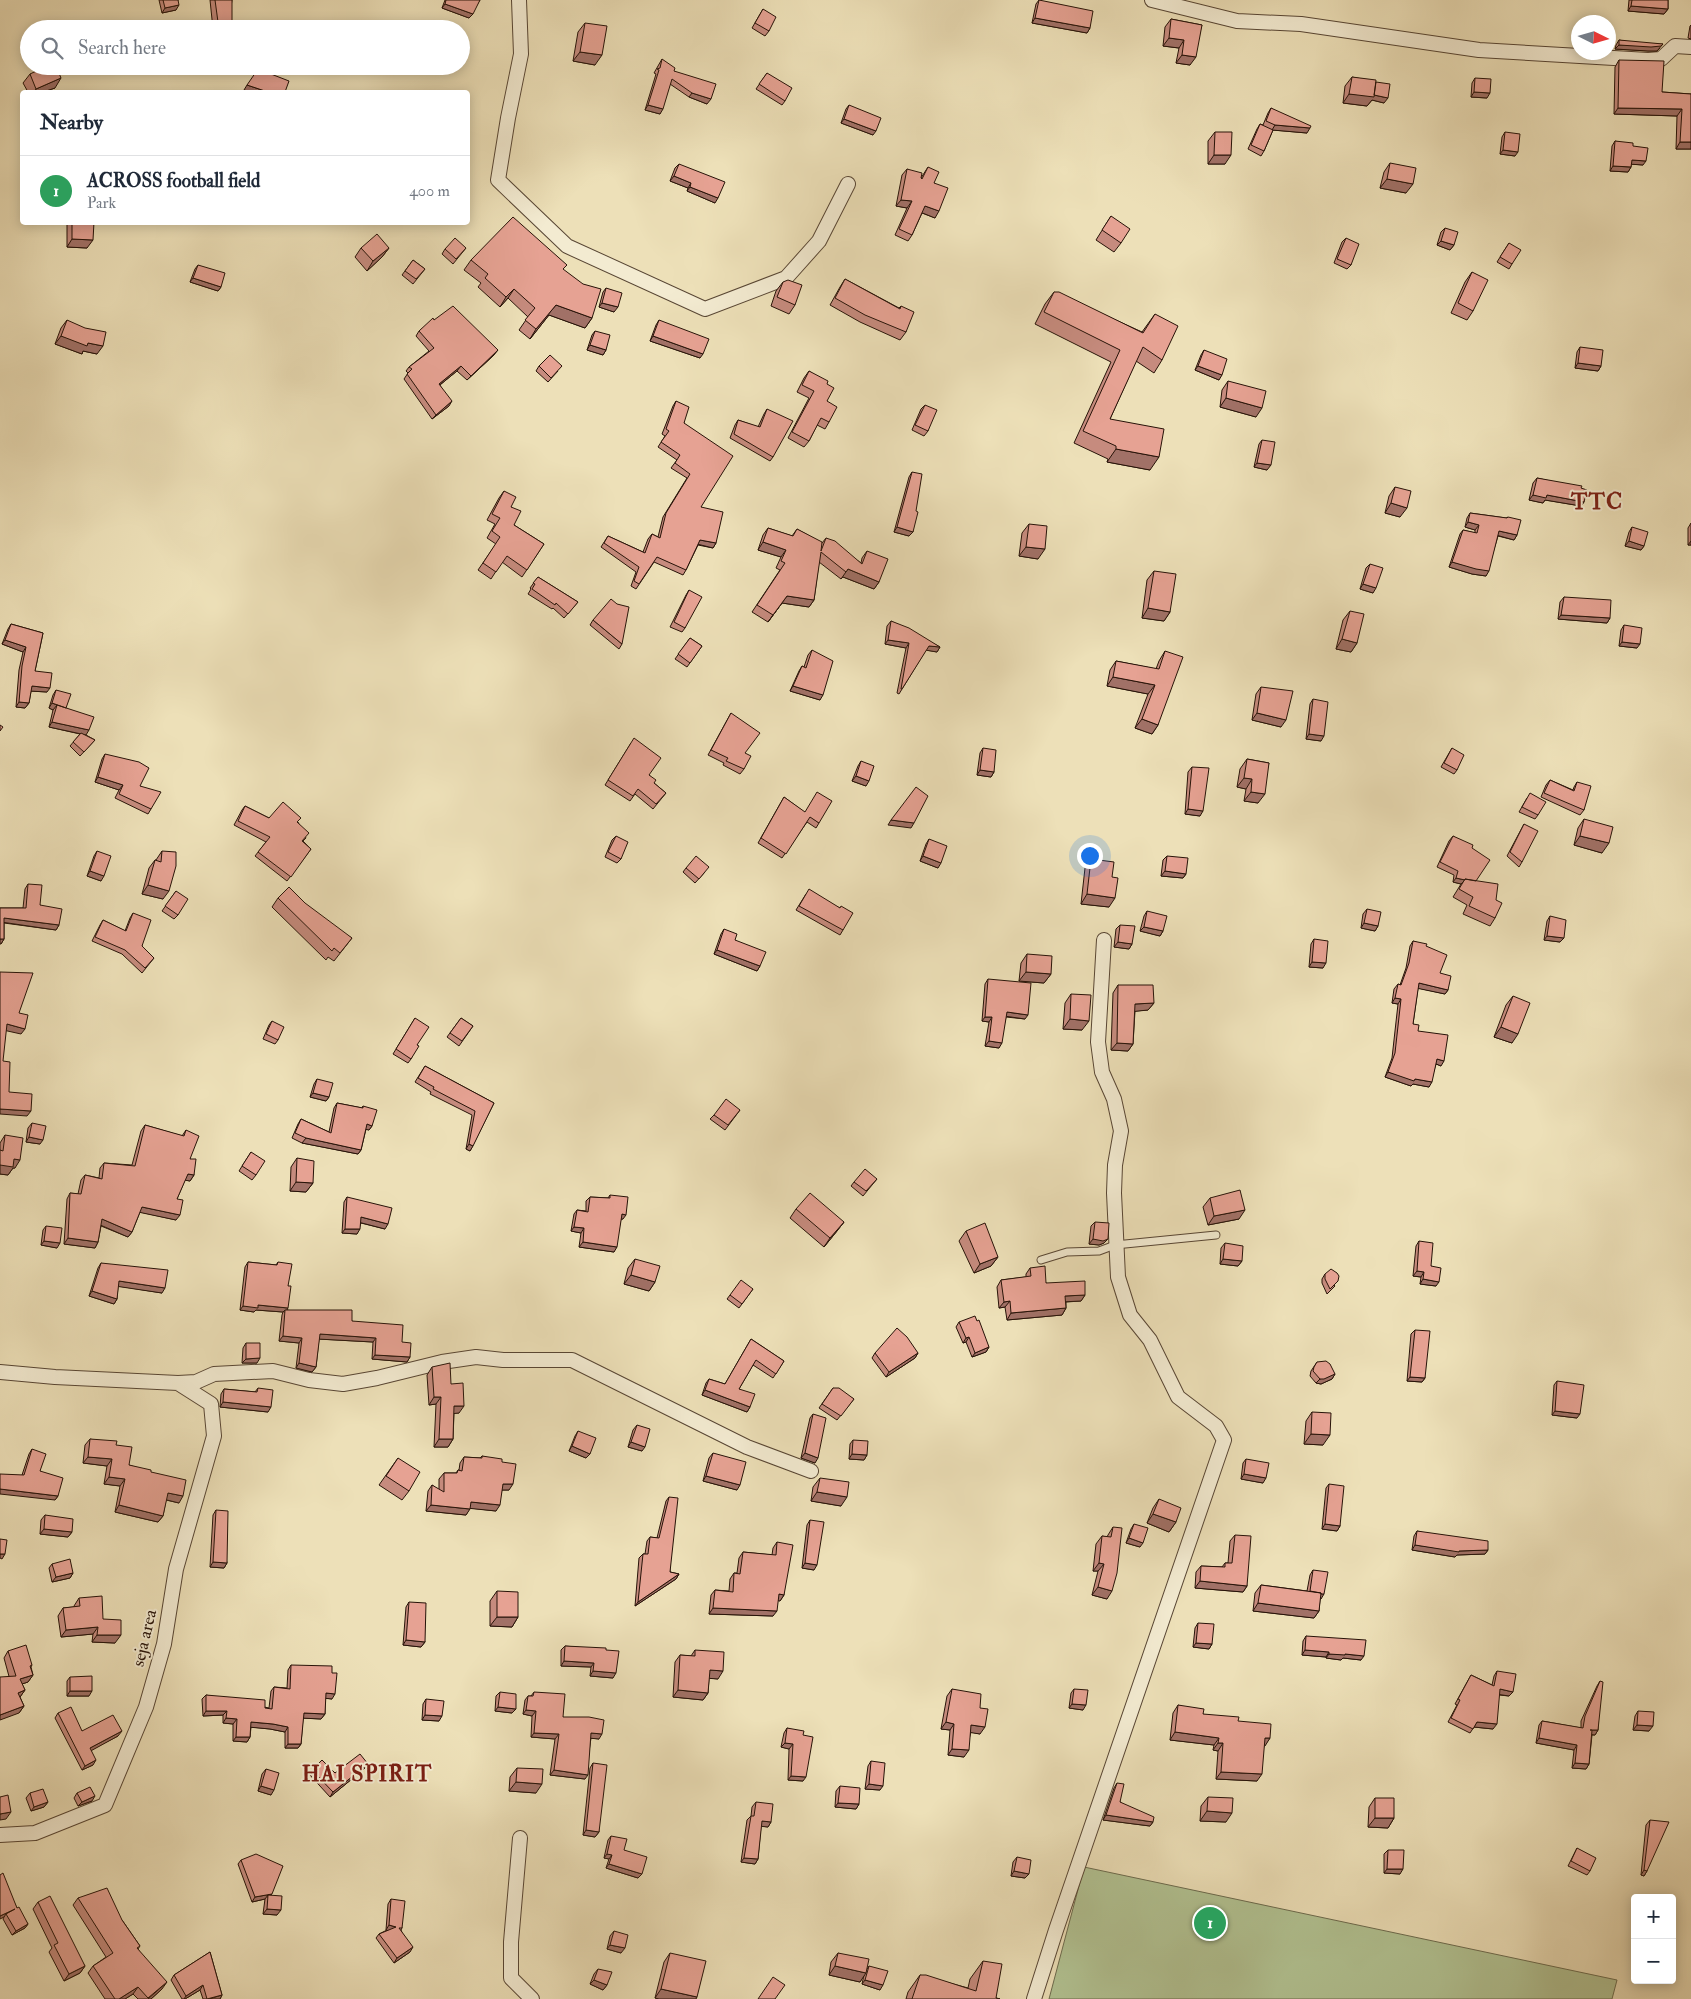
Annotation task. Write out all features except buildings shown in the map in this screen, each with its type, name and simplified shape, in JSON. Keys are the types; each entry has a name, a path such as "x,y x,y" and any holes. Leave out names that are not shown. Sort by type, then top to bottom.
{"street":[{"path":"519,0 521,54 498,180 567,246 705,309 786,278 819,241 848,184"},
{"path":"1152,0 1237,21 1301,24 1479,50 1648,60 1661,59 1675,46 1691,47"},
{"path":"1034,1999 1224,1440 1216,1426 1178,1397 1150,1340 1130,1315 1118,1277 1115,1244 1115,1174 1121,1131 1114,1099 1102,1072 1098,1042 1104,940"},
{"path":"0,1372 54,1377 178,1383 196,1382 214,1374 273,1371 309,1380 343,1384 476,1356 503,1360 572,1360 747,1447 811,1471"},
{"name":"seja area","path":"0,1835 35,1833 105,1805 146,1707 164,1644 176,1569 214,1436 211,1404 178,1383"},
{"path":"520,1838 510,1942 511,1978 532,1999"}],"lane":[{"path":"1041,1260 1067,1252 1099,1251 1115,1244 1216,1235"}],"green space":[{"path":"1084,1867 1617,1980 1612,1999 1049,1999"}],"place":[{"name":"ACROSS football field","path":"1210,1923"}],"district":[{"name":"TTC","path":"1597,501"},
{"name":"HAI SPIRIT","path":"367,1773"}]}
